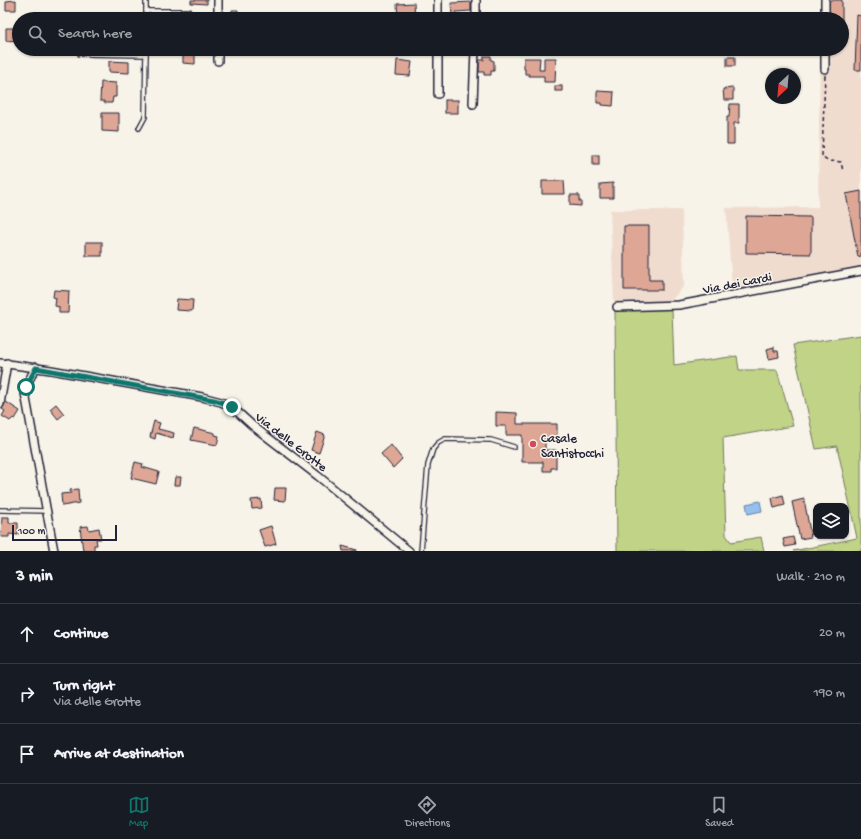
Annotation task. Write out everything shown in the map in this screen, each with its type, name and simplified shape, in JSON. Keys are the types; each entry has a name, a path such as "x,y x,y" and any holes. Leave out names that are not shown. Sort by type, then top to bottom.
{"street":[{"path":"218,0 218,12"},
{"path":"438,0 438,12"},
{"path":"476,0 476,12"},
{"path":"825,0 825,12"},
{"path":"218,56 218,61"},
{"path":"438,56 438,94"},
{"path":"473,104 475,56"},
{"path":"825,56 825,69"},
{"name":"Via dei Cardi","path":"617,307 680,305 861,271"},
{"path":"0,404 3,363"},
{"name":"Via delle Grotte","path":"3,363 208,398 226,404 333,488 409,551"},
{"path":"36,368 28,382 25,393 54,551"}],"lane":[{"path":"146,0 146,11 189,11"},
{"path":"139,128 145,117 146,56"},
{"path":"421,551 427,473 431,453 436,446 442,440 448,438 491,440 514,447"},
{"path":"0,510 46,511"}],"path":[{"path":"825,69 822,155 826,160 841,162 843,171"}],"shaded area":[{"path":"821,0 861,0 861,270 736,292 732,286 726,208 818,207 820,56 849,56 849,12 821,12"},
{"path":"610,210 682,210 684,286 669,303 614,302"}],"green space":[{"path":"615,309 672,309 674,365 737,356 739,370 777,370 793,426 723,438 726,535 731,542 761,537 764,551 617,551"},
{"path":"861,335 861,551 793,551 857,538 837,446 816,449 793,345"}],"water":[{"path":"760,501 762,511 748,514 746,504"}],"building":[{"path":"16,0 16,10 6,10 6,1"},
{"path":"191,0 207,0 207,4 191,3"},
{"path":"827,0 842,0 842,12 827,12"},
{"path":"471,2 471,11 452,12 451,3"},
{"path":"414,3 415,12 398,12 397,4"},
{"path":"232,10 238,10 238,12 232,12"},
{"path":"857,15 861,16 861,70 855,70"},
{"path":"6,28 12,28 12,41 6,41"},
{"path":"183,56 195,56 195,64 183,63"},
{"path":"484,56 491,56 491,60 494,61 494,71 491,71 491,75 484,75 484,72 479,72 479,60 484,60"},
{"path":"727,57 735,57 735,66 727,66"},
{"path":"524,58 540,58 539,70 544,70 544,58 556,58 555,82 544,82 544,76 529,76 529,74 525,74"},
{"path":"397,60 412,62 410,76 396,75"},
{"path":"109,61 129,62 129,73 109,72"},
{"path":"101,82 116,83 116,97 113,97 112,103 104,103 104,101 100,101"},
{"path":"555,86 562,86 562,91 555,91"},
{"path":"733,88 733,100 724,100 723,89"},
{"path":"597,91 614,92 613,106 597,103"},
{"path":"445,100 458,100 458,113 445,113"},
{"path":"730,104 739,104 739,123 734,123 734,144 727,144 727,117 729,117"},
{"path":"102,113 119,113 119,132 102,131"},
{"path":"593,155 599,155 599,165 593,165"},
{"path":"542,181 564,181 565,194 542,194"},
{"path":"613,183 613,198 600,198 600,184"},
{"path":"861,191 861,256 858,257 846,194"},
{"path":"570,195 579,195 581,206 570,205"},
{"path":"746,216 811,217 811,254 746,253"},
{"path":"624,226 649,226 649,280 662,280 662,290 624,290"},
{"path":"86,242 102,242 102,256 86,256"},
{"path":"54,290 69,291 68,313 59,313 59,307 55,306 56,298 53,297"},
{"path":"177,299 193,300 192,311 176,310"},
{"path":"774,347 774,351 778,351 779,357 769,359 767,349"},
{"path":"6,402 20,411 15,419 13,418 10,421 2,416 5,411 2,409"},
{"path":"56,404 64,414 58,419 50,409"},
{"name":"Casale Santistocchi","path":"496,412 517,413 517,424 557,424 557,438 545,438 545,450 556,450 556,468 551,468 551,471 543,471 543,462 522,462 522,435 506,435 506,426 496,426"},
{"path":"154,421 160,423 158,429 174,433 173,438 156,433 155,439 150,437"},
{"path":"194,428 215,433 215,435 219,436 217,445 191,440"},
{"path":"317,432 325,435 319,453 311,450"},
{"path":"391,445 402,459 393,468 381,454"},
{"path":"135,462 143,464 142,467 159,472 156,484 131,478"},
{"path":"175,477 181,477 180,485 174,485"},
{"path":"275,488 286,488 285,501 274,500"},
{"path":"78,489 79,503 62,506 61,494 71,493 70,490"},
{"path":"783,495 785,505 774,508 772,498"},
{"path":"261,499 262,508 252,509 251,500"},
{"path":"804,499 811,537 800,539 792,502"},
{"path":"2,517 9,517 9,523 18,523 18,535 9,534 9,537 1,537"},
{"path":"88,526 89,530 99,528 101,539 96,539 97,545 94,545 94,551 83,551 80,527"},
{"path":"271,526 276,544 265,547 259,530"},
{"path":"793,537 795,545 785,547 783,539"},
{"path":"342,546 357,550 357,551 343,551"}],"place":[{"name":"Casale Santistocchi","path":"533,444"}],"route":[{"path":"26,387 36,368 214,400 232,407"}]}
